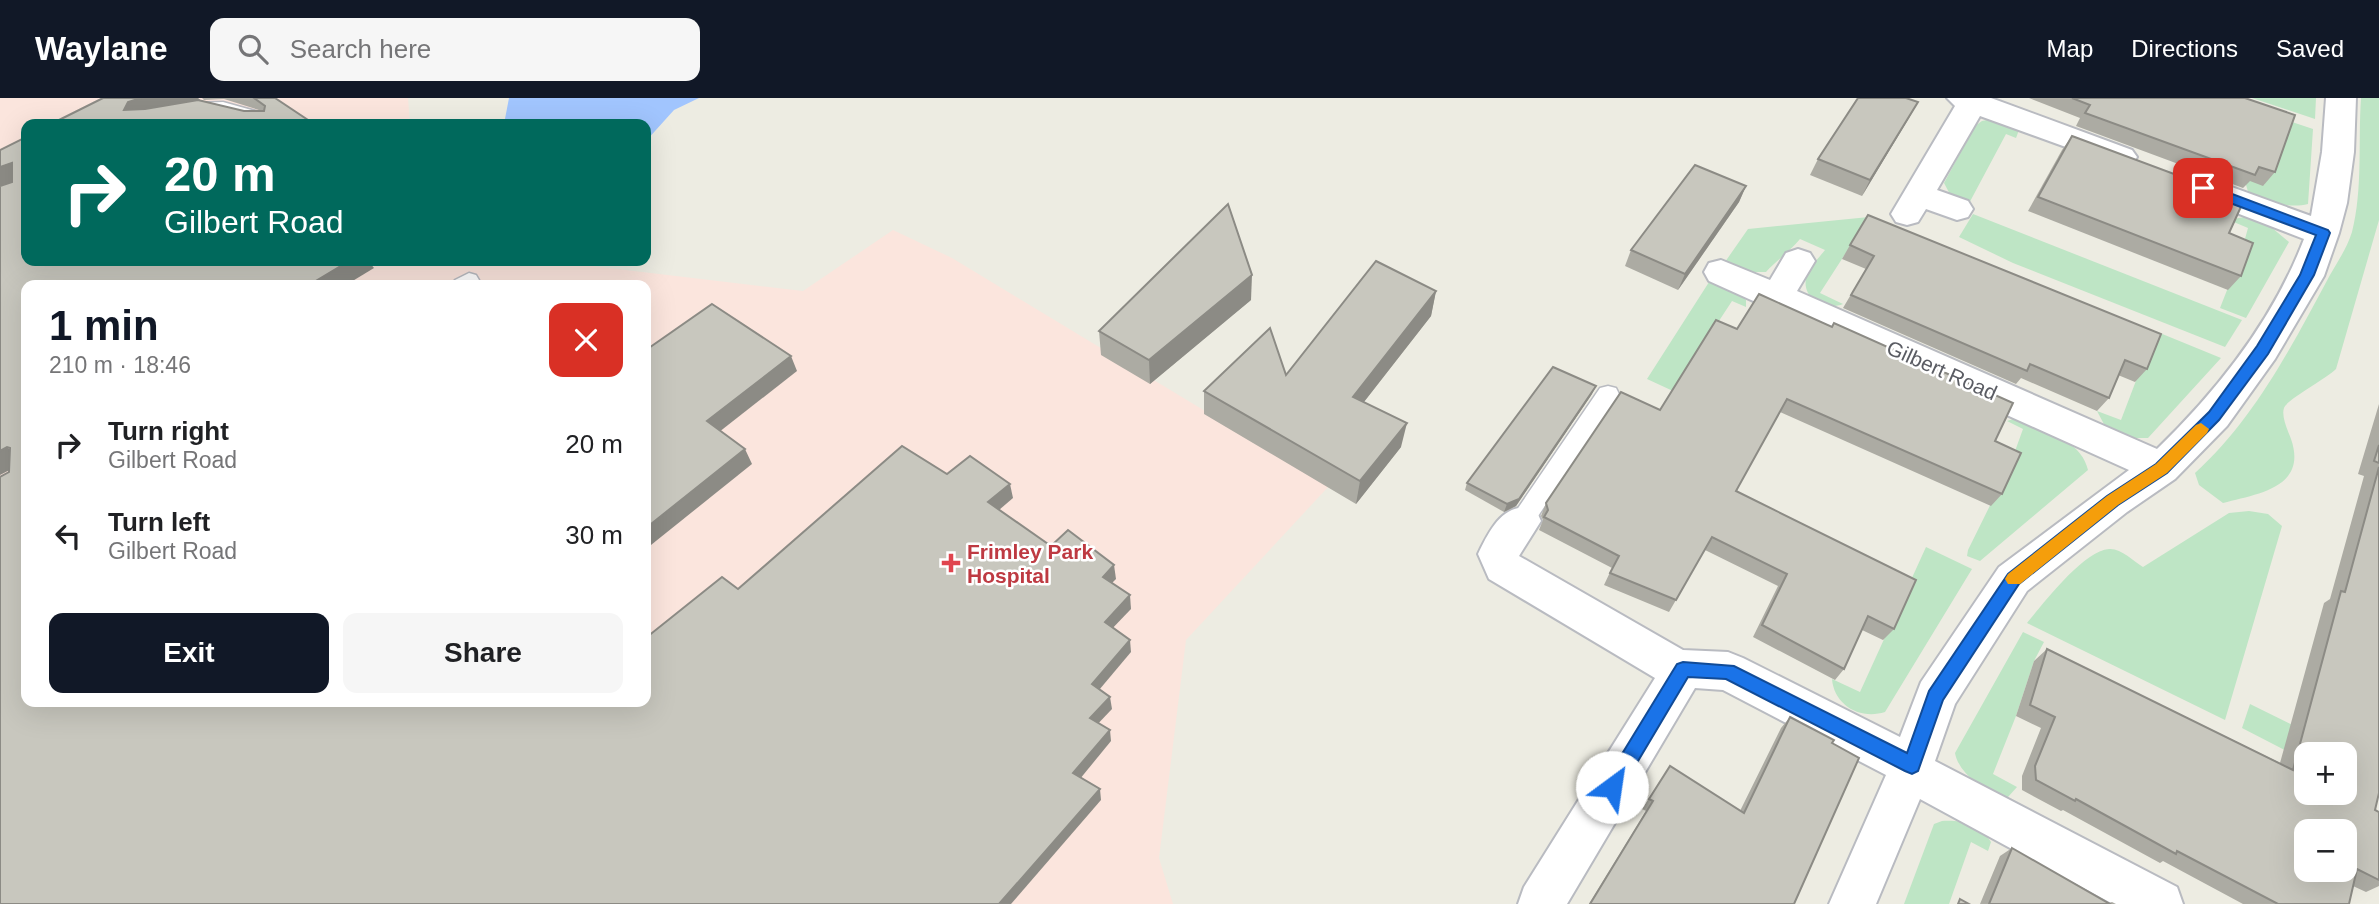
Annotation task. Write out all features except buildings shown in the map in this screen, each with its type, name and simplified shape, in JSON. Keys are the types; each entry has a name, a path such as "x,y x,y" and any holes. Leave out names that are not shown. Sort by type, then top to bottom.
{"street":[{"path":"1852,904 1911,768 1936,696 2013,579 2113,500 2162,468 2214,416 2263,350 2307,275 2323,233 2331,203 2338,152 2341,98"},
{"path":"1957,209 1914,205 1968,100 2323,233"},
{"path":"1777,296 1798,261"},
{"name":"Gilbert Road","path":"1721,272 2162,468"},
{"path":"1522,521 1498,554 1503,568 1677,669 1728,671 2160,904"},
{"path":"1541,904 1683,670"}],"lane":[{"path":"164,119 195,109 226,106 244,110 258,119"},
{"path":"1522,521 1608,394"}],"shaded area":[{"name":"Frimley Park Hospital","path":"0,98 408,98 410,119 21,119 21,266 592,266 803,291 893,230 952,258 1329,486 1186,640 1159,858 1173,904 0,904"}],"green space":[{"path":"2252,98 2316,98 2315,119"},
{"path":"2361,98 2379,98 2379,220 2336,369 2284,408 2284,419 2294,455 2292,468 2286,478 2264,492 2223,503 2199,485 2195,473 2236,429 2271,380 2348,244 2358,199"},
{"path":"1992,119 2019,130 2016,138 2006,134 1966,209 1952,198 1944,183 1975,126"},
{"path":"2286,120 2313,129 2308,204 2286,205 2249,195 2244,178 2264,185"},
{"path":"1973,214 2242,320 2225,347 2013,263 1959,237"},
{"path":"2249,216 2271,227 2289,242 2246,318 2220,308 2248,228 2229,220"},
{"path":"1869,217 1820,293 1843,304 1823,305 1811,298 1806,286 1807,274 1825,250 1800,239 1766,272 1749,272 1725,262 1748,229"},
{"path":"1711,279 1741,294 1746,300 1746,307 1732,301 1673,391 1647,379"},
{"path":"2155,331 2221,358 2148,438 2133,438 2106,428 2097,411 2121,420"},
{"path":"2016,418 2069,443 2084,459 2088,470 1980,561 1967,556 1968,550 2010,465 2023,429 2007,421"},
{"path":"2249,511 2268,514 2282,526 2225,720 2027,623 2076,568 2099,552 2113,549 2143,567 2229,513"},
{"path":"1926,547 1972,569 1885,712 1858,712 1843,703 1832,679 1860,692"},
{"path":"2023,632 2044,642 2034,661 1993,774 2017,787 2008,797 1998,799 1966,774 1955,753"},
{"path":"2250,704 2327,742 2294,742 2294,755 2242,728"},
{"path":"2357,757 2379,768 2379,797 2357,786"},
{"path":"1942,821 1964,822 1976,827 1991,842 1988,851 1971,842 1949,904 1904,904 1934,824"}],"water":[{"path":"509,98 699,98 674,110 651,135 651,119 505,119"}],"slow traffic":[{"path":"2014,579 2113,500 2162,468 2201,429"}],"place":[{"name":"Frimley Park Hospital","path":"951,563"}],"route":[{"path":"1612,787 1683,670 1728,671 1912,765 1936,696 2013,579 2113,500 2162,468 2214,416 2263,350 2307,275 2323,233 2203,188"}]}
